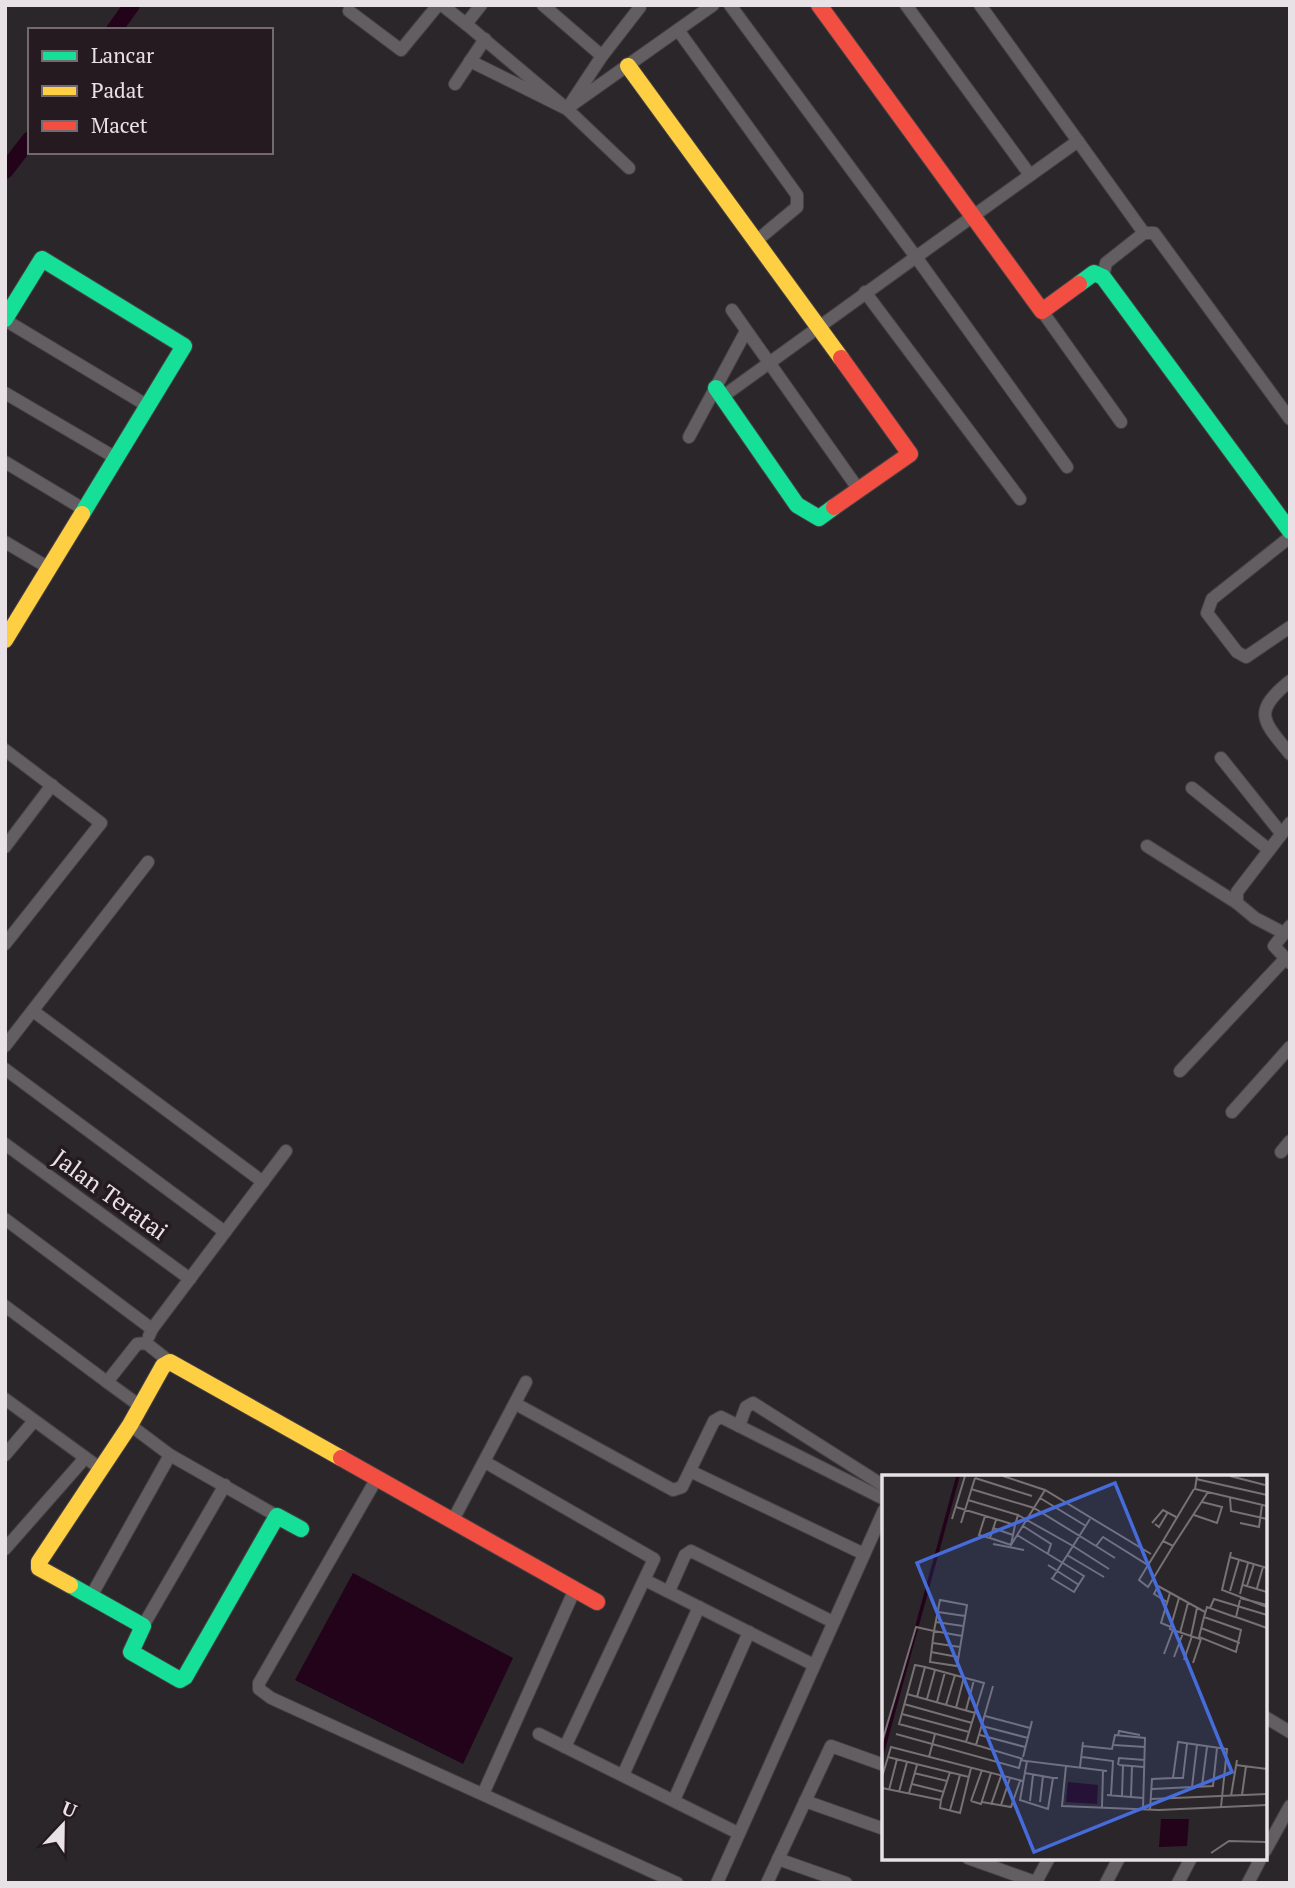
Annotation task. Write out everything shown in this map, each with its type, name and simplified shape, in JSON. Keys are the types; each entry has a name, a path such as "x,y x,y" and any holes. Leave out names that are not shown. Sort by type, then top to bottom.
{"street":[{"path":"349,11 401,50 440,5 485,39 567,109 629,168"},
{"path":"466,24 481,5"},
{"path":"542,5 602,56"},
{"path":"567,109 713,5"},
{"path":"730,5 1067,467"},
{"path":"819,5 1121,422"},
{"path":"906,5 1030,175"},
{"path":"979,5 1144,233"},
{"path":"567,109 639,6"},
{"path":"678,30 797,195 797,207 755,242"},
{"path":"455,84 485,39"},
{"path":"470,61 567,109"},
{"path":"628,66 910,454 819,517 797,505 719,392"},
{"path":"719,392 769,363 1078,141"},
{"path":"1103,276 1106,263 1144,233 1154,233 1290,419"},
{"path":"5,640 12,616 49,568 85,510 116,458 148,406 184,346 42,259 5,319 148,406"},
{"path":"1042,311 1094,273 1103,276 1290,531"},
{"path":"865,292 1020,499"},
{"path":"732,310 859,490"},
{"path":"689,437 719,392 746,331"},
{"path":"5,393 116,458"},
{"path":"5,462 85,510"},
{"path":"1290,537 1212,599 1207,613 1237,652 1246,657 1290,627"},
{"path":"5,542 49,568"},
{"path":"1290,681 1266,701 1263,712 1268,726 1290,754"},
{"path":"5,750 101,823 5,944"},
{"path":"1221,758 1281,833"},
{"path":"5,847 52,785"},
{"path":"1192,788 1268,849"},
{"path":"1237,902 1237,892 1290,823"},
{"path":"1147,846 1237,902 1255,918 1287,930 1275,946 1287,961 1180,1071"},
{"path":"5,1046 148,862"},
{"path":"33,1011 264,1182"},
{"path":"1232,1112 1290,1047"},
{"path":"5,1069 225,1232"},
{"path":"1281,1152 1290,1141"},
{"name":"Jalan Teratai","path":"5,1144 190,1279"},
{"path":"146,1343 152,1329 286,1151"},
{"path":"5,1219 152,1329"},
{"path":"5,1306 140,1406"},
{"path":"107,1382 136,1344 146,1343 170,1362 597,1602"},
{"path":"143,1626 41,1570 39,1565 130,1425 163,1366 170,1362"},
{"path":"453,1520 526,1382"},
{"path":"5,1399 102,1469"},
{"path":"739,1426 747,1407 753,1402 882,1485"},
{"path":"516,1404 673,1490 682,1488 714,1421 721,1417 882,1496"},
{"path":"5,1455 34,1421"},
{"path":"130,1425 170,1455 300,1529"},
{"path":"90,1598 170,1455"},
{"path":"5,1549 85,1458"},
{"path":"485,1462 652,1555 653,1563 565,1747"},
{"path":"690,1471 864,1554"},
{"path":"377,1478 259,1683 259,1689 271,1698 677,1883"},
{"path":"225,1485 131,1647 133,1654 183,1679 276,1516"},
{"path":"717,1883 882,1514"},
{"path":"669,1591 685,1555 691,1551 833,1622"},
{"path":"645,1580 814,1665"},
{"path":"483,1794 575,1589"},
{"path":"623,1775 699,1606"},
{"path":"674,1801 749,1632"},
{"path":"1267,1720 1290,1732"},
{"path":"539,1734 738,1833"},
{"path":"767,1883 831,1746 882,1764"},
{"path":"805,1801 882,1828"},
{"path":"1267,1847 1290,1806"},
{"path":"778,1859 846,1883"},
{"path":"974,1860 1037,1882 1048,1860"},
{"path":"1106,1883 1118,1860"},
{"path":"1178,1883 1190,1860"},
{"path":"1248,1883 1260,1860"}],"shaded area":[{"path":"353,1573 513,1658 463,1764 295,1680"}],"waterway":[{"path":"115,28 132,5"},
{"path":"5,171 28,142"}],"traffic: fast":[{"path":"5,319 42,259 184,346 82,514"},
{"path":"1079,284 1094,273 1103,277 1290,531"},
{"path":"716,388 797,505 819,518 834,507"},
{"path":"70,1585 143,1626 131,1652 180,1680 185,1677 277,1516 301,1529"}],"traffic: slow":[{"path":"628,66 841,358"},
{"path":"5,640 82,514"},
{"path":"70,1585 39,1568 39,1562 130,1425 163,1366 170,1362 341,1458"}],"traffic: jam":[{"path":"819,5 1042,311 1079,284"},
{"path":"834,507 910,454 841,358"},
{"path":"341,1458 597,1602"}]}
